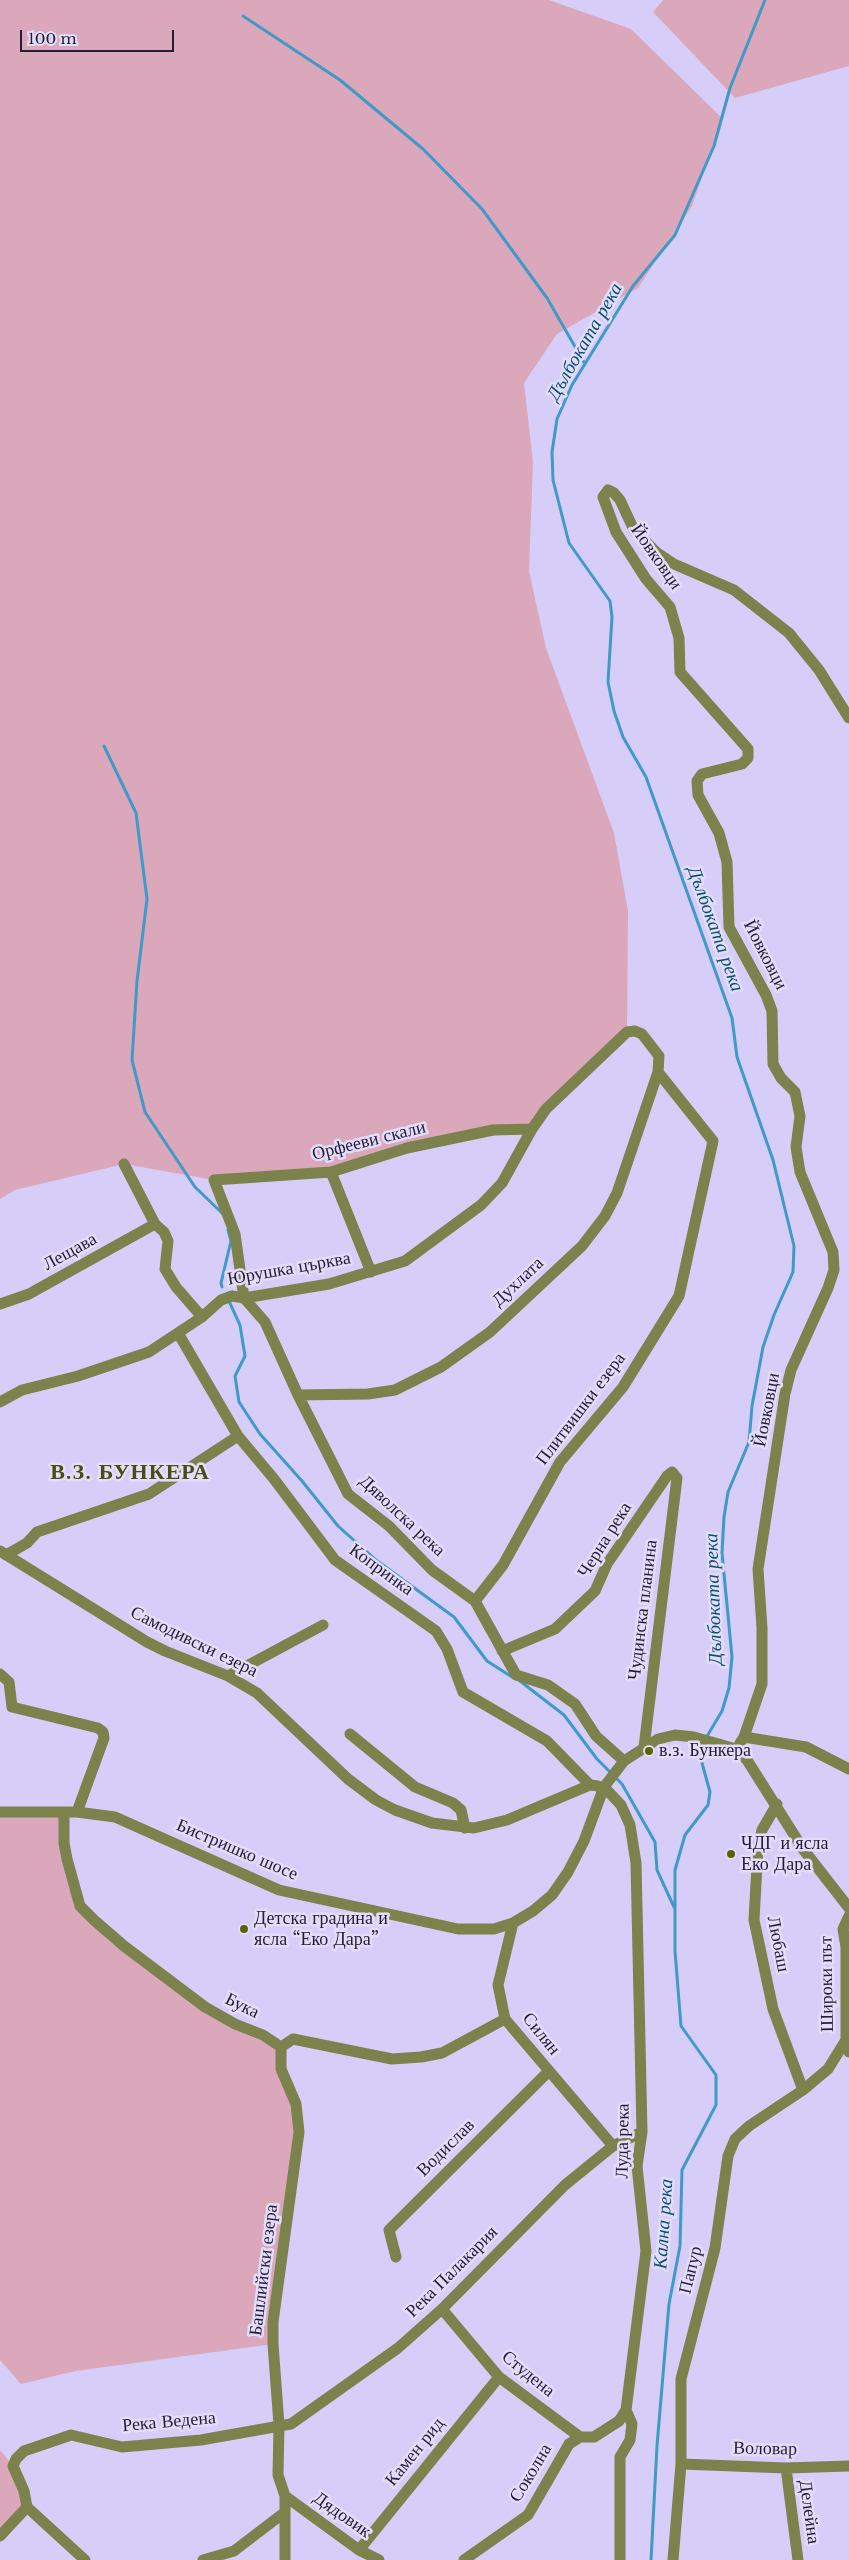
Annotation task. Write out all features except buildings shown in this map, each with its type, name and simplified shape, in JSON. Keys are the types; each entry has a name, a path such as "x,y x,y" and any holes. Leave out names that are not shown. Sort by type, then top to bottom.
{"street":[{"name":"Йовковци","path":"744,1737 762,1684 762,1628 758,1569 785,1394 791,1370 828,1288 834,1270 833,1252 800,1172 796,1147 800,1116 795,1092 781,1078 773,1064 772,1011 766,995 729,927 727,862 719,833 698,795 697,781 702,774 742,764 748,758 748,748 680,672 679,638 670,606 646,579 616,532 603,497 608,490 614,493 620,500 634,530 656,552 674,564 734,590 790,633 819,670 849,718"},
{"name":"Юрушка църква","path":"0,1402 22,1390 78,1376 149,1352 202,1317 221,1300 232,1296 244,1298 329,1284 405,1261 481,1205 502,1183 532,1129 546,1109 627,1032 635,1031 642,1034 654,1047 660,1056 658,1072"},
{"name":"Духлата","path":"298,1395 368,1394 395,1390 441,1367 490,1332 582,1246 605,1216 617,1193 658,1072"},
{"name":"Плитвишки езера","path":"475,1601 503,1565 560,1462 623,1387 679,1296 713,1141 658,1072"},
{"name":"Орфееви скали","path":"244,1298 236,1234 214,1180 331,1172 417,1146 493,1130 532,1129"},
{"path":"124,1164 155,1224 164,1232 168,1241 165,1269 176,1287 202,1317"},
{"path":"331,1172 370,1272"},
{"name":"Лещава","path":"0,1304 29,1294 155,1224"},
{"name":"Дяволска река","path":"244,1298 265,1322 298,1395 348,1494 390,1526 432,1570 475,1601 516,1675 548,1685 575,1704 596,1736 624,1761"},
{"name":"Копринка","path":"178,1333 238,1436 274,1479 335,1560 436,1631 448,1649 463,1692 547,1741 590,1785"},
{"path":"3,1553 27,1543 37,1532 148,1494 238,1436"},
{"name":"Черна река","path":"502,1651 555,1629 595,1591 607,1564 667,1476 672,1472 677,1478"},
{"name":"Чудинска планина","path":"644,1747 677,1478"},
{"name":"Самодивски езера","path":"3,1553 147,1642 228,1676 264,1698 348,1779 376,1800 395,1810 432,1823 465,1828 485,1826 507,1820 590,1785"},
{"path":"228,1676 323,1625"},
{"path":"0,1674 9,1682 12,1707 98,1728 103,1732 104,1738 77,1812"},
{"path":"350,1734 415,1787 453,1803 461,1810 465,1828"},
{"name":"Бистришко шосе","path":"0,1812 98,1813 129,1821 255,1880 302,1896 458,1929 494,1928 513,1923 533,1911 552,1895 568,1872 584,1841 604,1787 624,1761 658,1739 675,1735 714,1741 736,1749 754,1768 803,1849 849,1908"},
{"path":"736,1749 744,1737 806,1747 849,1769"},
{"path":"590,1785 604,1787"},
{"name":"Луда река","path":"604,1787 621,1805 630,1825 636,1863 642,2132 637,2166 646,2251 626,2410 632,2424 630,2440 620,2457 620,2560"},
{"name":"Любаш","path":"777,1804 760,1838 754,1897 754,1920 773,2009 803,2090"},
{"name":"Бука","path":"64,1813 64,1843 80,1906 124,1946 205,2007 235,2024 263,2035 281,2047"},
{"name":"Широки път","path":"849,1916 842,1929 846,1947 846,2040 849,2052"},
{"name":"Силян","path":"513,1923 498,1985 505,2019 613,2146"},
{"path":"281,2047 293,2039 392,2059 421,2058 442,2053 505,2019"},
{"name":"Папур","path":"673,2560 681,2464 682,2379 715,2248 728,2156 735,2139 749,2126 803,2090 828,2069 846,2040"},
{"name":"Башлийски езера","path":"281,2047 281,2069 296,2104 299,2132 272,2344 279,2425 278,2475 285,2496 285,2560"},
{"name":"Водислав","path":"396,2257 389,2230 548,2071"},
{"name":"Река Палакария","path":"279,2425 291,2424 390,2354 442,2309 565,2185 613,2146 642,2132"},
{"name":"Студена","path":"442,2309 498,2377 580,2436"},
{"name":"Камен рид","path":"359,2550 498,2377"},
{"path":"580,2436 594,2437 619,2421 626,2410"},
{"name":"Река Ведена","path":"27,2507 24,2491 13,2466 16,2459 24,2451 71,2435 122,2447 201,2440 279,2425"},
{"name":"Соколна","path":"464,2560 528,2515 569,2444 580,2436"},
{"name":"Воловар","path":"681,2464 786,2468 849,2466"},
{"name":"Делейна","path":"786,2468 798,2560"},
{"name":"Дядовик","path":"285,2496 359,2550 378,2560"},
{"path":"0,2536 27,2507 85,2560"},
{"path":"203,2560 234,2552 285,2512"}],"shaded area":[{"path":"0,0 549,0 631,29 722,118 692,206 638,288 557,334 524,383 533,462 529,571 546,648 614,833 628,911 627,1032 532,1129 493,1130 331,1172 214,1180 124,1164 15,1190 0,1199"},
{"path":"663,0 849,0 849,66 735,98 653,12"},
{"path":"0,1812 64,1813 80,1906 164,1976 281,2047 296,2104 273,2344 76,2371 21,2384 0,2360"},
{"path":"0,2450 13,2466 27,2507 0,2536"}],"waterway":[{"name":"Дълбоката река","path":"706,1738 722,1711 729,1688 732,1657 722,1553 724,1517 728,1492 749,1442 752,1406 763,1347 774,1315 793,1272 794,1246 773,1160 737,1057 732,1018 646,777 623,737 614,711 608,682 612,617 610,601 569,543 553,480 552,452 557,419 572,385 633,286 675,235 714,146 730,88 765,0"},
{"path":"243,16 340,80 423,149 482,209 547,298 585,364"},
{"path":"104,746 136,813 147,899 137,981 132,1060 145,1112 195,1187 222,1213"},
{"path":"222,1287 221,1283 231,1241 228,1230"},
{"path":"229,1301 240,1325 245,1356 235,1376 239,1402 260,1434 302,1481 338,1526 376,1560 454,1617 487,1661 512,1677"},
{"path":"520,1681 564,1715 597,1759 622,1784 655,1842 657,1870 674,1907"},
{"name":"Кална река","path":"651,2560 657,2446 669,2304 680,2246 682,2170 716,2105 716,2075 681,2026 675,1951 675,1870 685,1835 708,1805 710,1792 702,1763 700,1745 702,1743"}],"place":[{"name":"в.з. Бункера","path":"649,1751"},
{"name":"ЧДГ и ясла Еко Дара","path":"731,1854"},
{"name":"Детска градина и ясла “Еко Дара”","path":"244,1929"}],"district":[{"name":"В.З. БУНКЕРА","path":"130,1473"}]}
